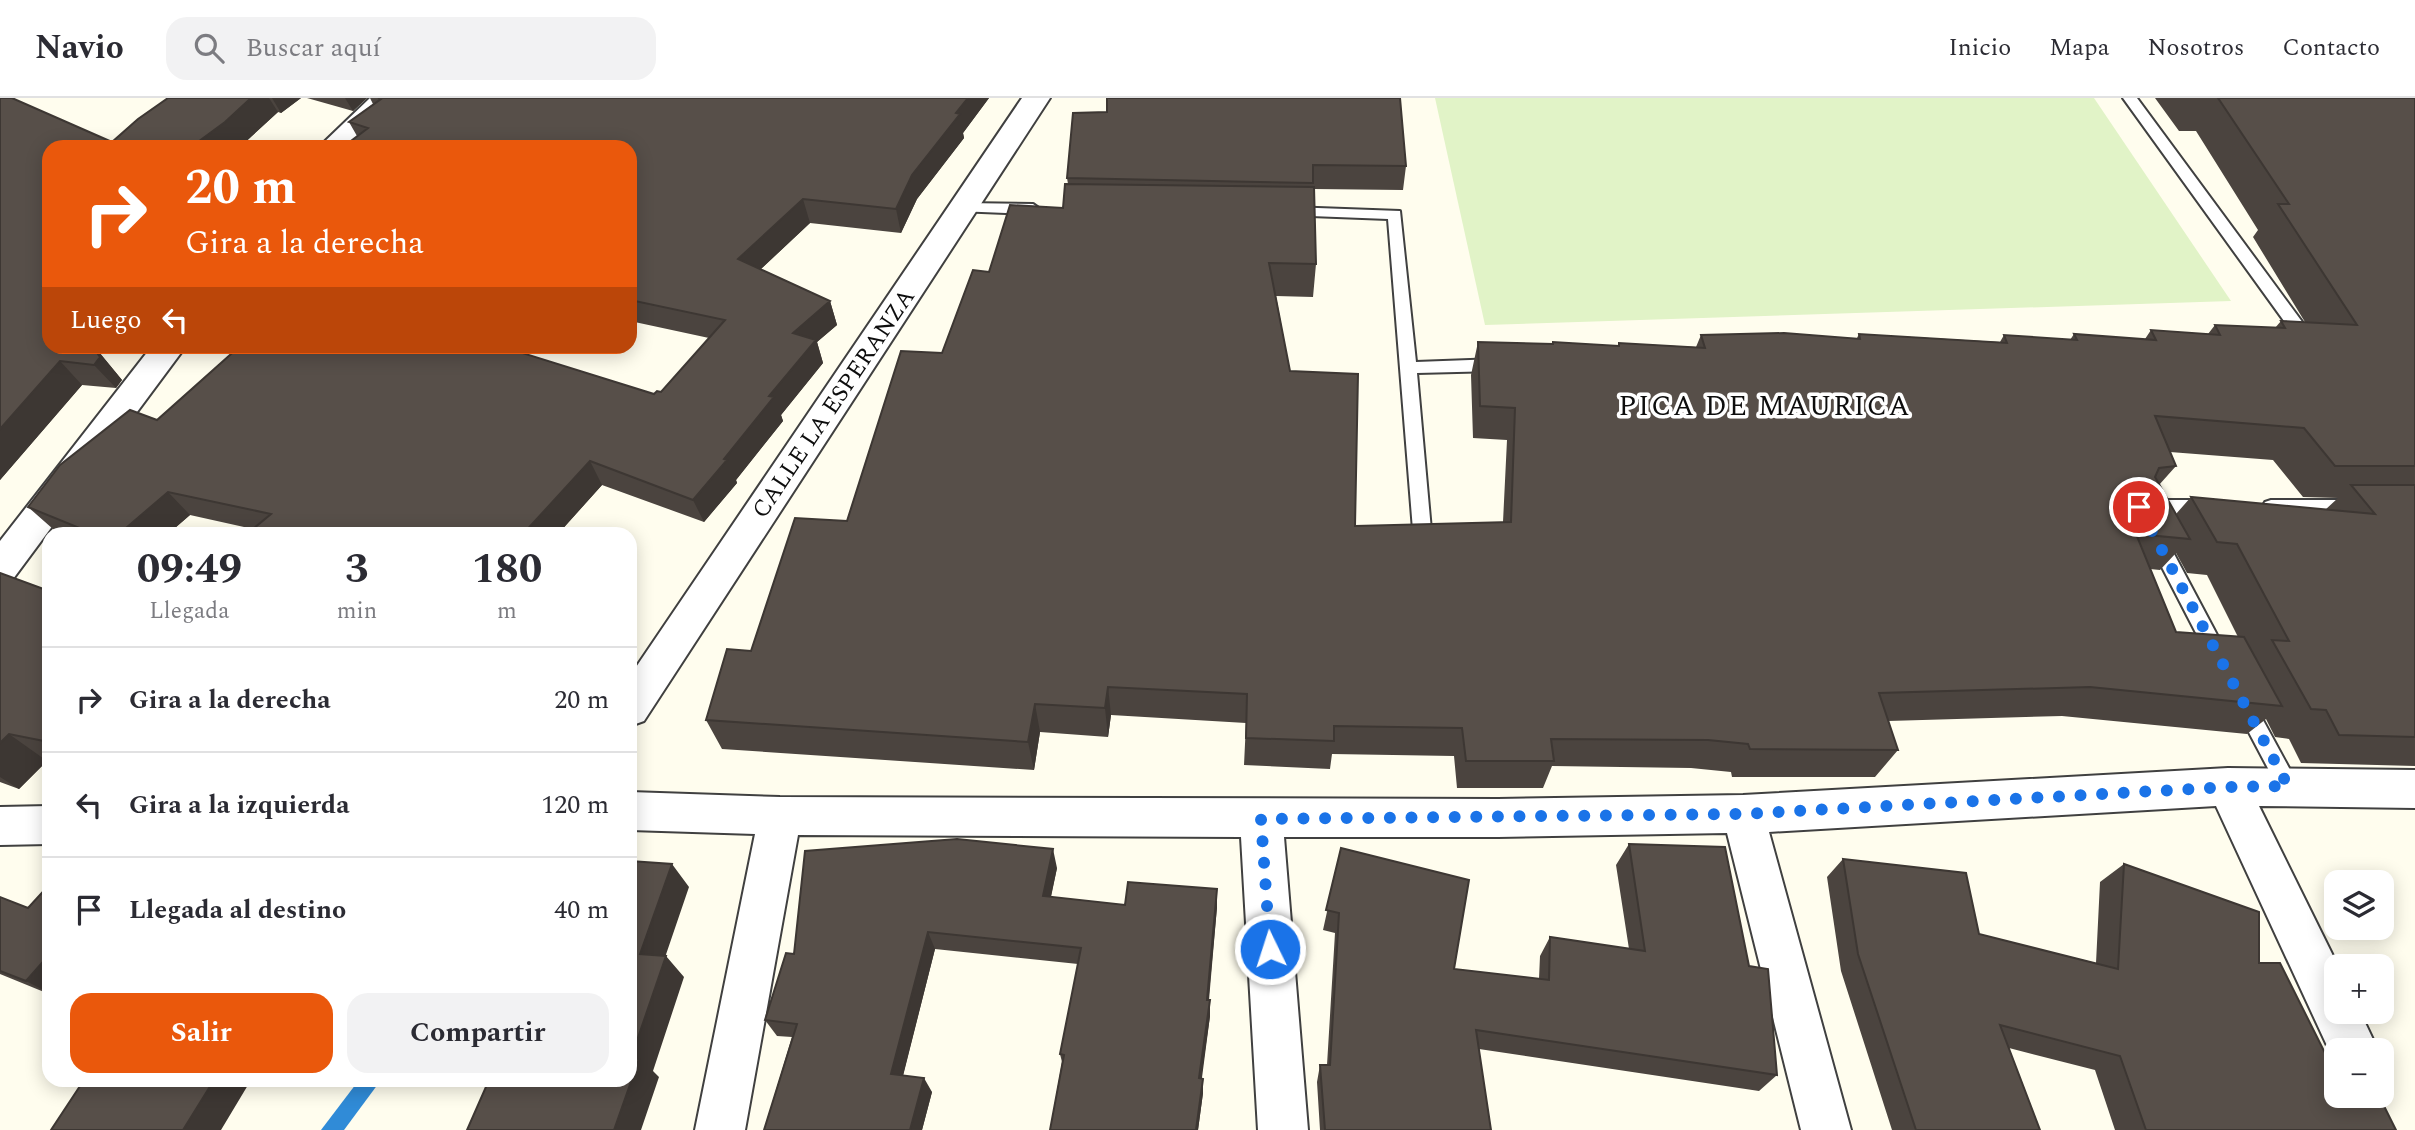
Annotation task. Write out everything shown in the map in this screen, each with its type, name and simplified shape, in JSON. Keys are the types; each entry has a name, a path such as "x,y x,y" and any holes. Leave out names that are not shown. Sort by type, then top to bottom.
{"street":[{"path":"341,140 386,98"},
{"name":"CALLE LA ESPERANZA","path":"637,698 962,208 1025,99"},
{"path":"0,569 164,354"},
{"path":"2228,787 2348,1038"},
{"path":"637,811 780,816 1261,819 1743,814 2228,787 2415,789"},
{"path":"1743,814 1826,1130"},
{"path":"720,1130 780,816"},
{"path":"1261,819 1283,1130"},
{"path":"0,826 42,825"}],"lane":[{"path":"2130,98 2308,342 2294,343"},
{"path":"962,208 1046,209"},
{"path":"1270,212 1395,214 1422,530"},
{"path":"1407,368 1518,365"},
{"path":"2222,507 2139,507 2288,786"},
{"path":"2249,507 2374,507"}],"green space":[{"path":"1435,98 2094,98 2231,301 1485,325"}],"building":[{"path":"0,98 12,98 107,140 42,140 42,354 98,354 100,357 94,365 60,361 0,429"},
{"path":"168,98 251,98 201,140 114,140"},
{"path":"378,98 968,98 956,113 960,114 912,175 896,209 803,199 738,259 830,301 793,333 816,340 769,396 774,397 693,500 590,461 529,527 255,527 271,514 168,492 127,527 77,527 28,507 60,465 130,410 157,420 231,354 526,354 654,394 661,392 725,320 637,301 637,140 352,140 368,128 349,122 381,99"},
{"path":"1107,98 1400,98 1406,166 1313,165 1313,183 1067,178 1073,113 1107,112"},
{"path":"2218,98 2415,98 2415,466 2335,466 2304,428 2155,416 2176,466 2159,468 2155,477 2190,539 2136,534 2176,632 2244,637 2282,706 2090,687 1879,693 1898,750 1750,749 1748,744 1708,740 1551,739 1554,761 1466,761 1462,728 1334,726 1334,741 1246,738 1247,694 1108,687 1105,708 1035,704 1028,742 706,720 727,649 751,651 795,518 847,521 901,351 942,353 973,270 989,272 1010,205 1063,208 1065,184 1314,187 1316,264 1269,263 1290,371 1358,374 1355,526 1511,522 1515,408 1480,406 1478,342 1553,342 1619,346 1619,343 1705,348 1701,335 1784,333 1860,339 1859,334 2007,343 2004,335 2077,340 2074,334 2156,340 2151,330 2220,335 2215,325 2285,328 2281,321 2357,325 2278,204 2289,204"},
{"path":"2351,485 2415,485 2415,737 2339,735 2326,710 2311,709 2272,640 2289,641 2237,544 2217,542 2191,497 2375,514"},
{"path":"0,573 42,588 42,741 9,734 0,743"},
{"path":"957,839 1053,849 1043,896 1125,905 1128,882 1217,889 1207,1000 1210,1000 1199,1078 1203,1079 1196,1130 1050,1130 1064,1055 1060,1054 1081,948 928,932 891,1074 924,1078 910,1130 764,1130 797,1024 765,1020 786,953 794,954 805,851"},
{"path":"1629,844 1725,847 1749,966 1768,969 1777,1075 1476,1030 1491,1130 1325,1130 1320,1065 1330,1065 1339,913 1326,910 1341,848 1469,880 1454,969 1549,980 1550,937 1645,951"},
{"path":"1843,859 1966,873 1979,934 2118,969 2124,864 2259,912 2259,963 2280,963 2324,1051 2324,1108 2385,1108 2396,1130 2146,1130 2120,1056 2000,1025 2040,1130 1916,1130 1858,954"},
{"path":"637,862 672,864 640,954 666,956 637,1041"},
{"path":"42,893 42,963 26,981 0,971 0,897 28,908"},
{"path":"79,1087 210,1087 183,1130 51,1130"},
{"path":"486,1087 629,1087 614,1130 467,1130"}],"waterway":[{"path":"331,1130 365,1087"}],"district":[{"name":"PICA DE MAURICA","path":"1765,405"}],"route":[{"path":"1270,949 1261,819 1743,814 2288,786 2139,507"}]}
